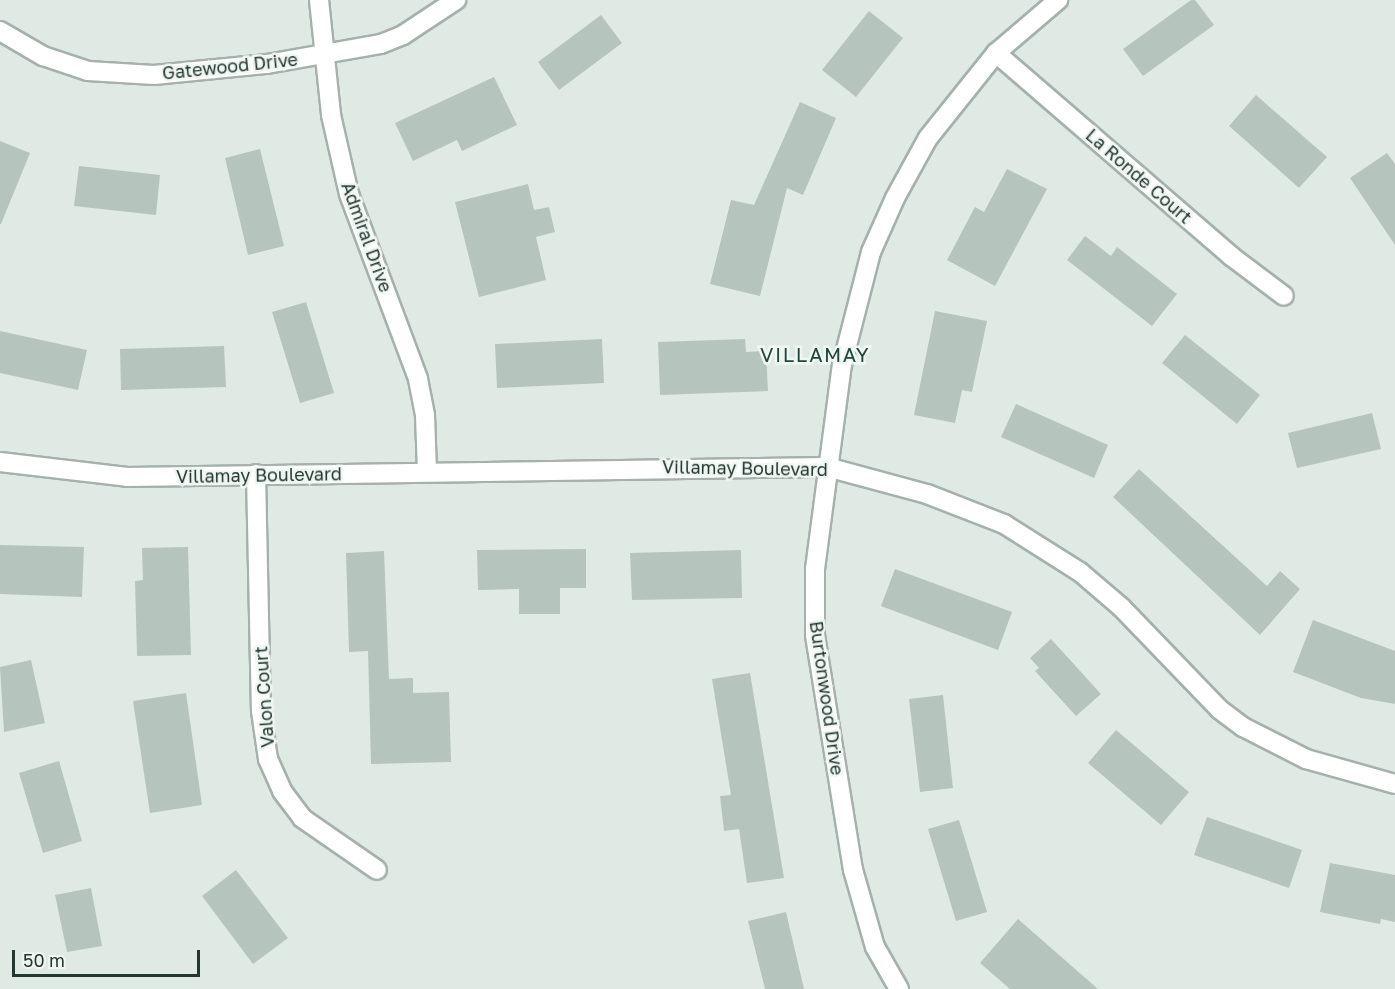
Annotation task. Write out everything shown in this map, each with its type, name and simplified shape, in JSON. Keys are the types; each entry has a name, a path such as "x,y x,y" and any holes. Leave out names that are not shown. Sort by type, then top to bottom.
{"street":[{"name":"Admiral Drive","path":"319,0 331,115 349,194 418,379 425,415 427,471"},
{"name":"Gatewood Drive","path":"0,31 63,64 122,75 267,64 381,44 403,35 456,0"},
{"name":"Burtonwood Drive","path":"899,989 875,947 853,870 815,634 815,569 827,467 852,312 871,252 895,198 928,138 996,53 1058,0"},
{"name":"La Ronde Court","path":"996,53 1231,256 1284,296"},
{"name":"Villamay Boulevard","path":"0,462 127,477 827,467 927,494 1004,524 1088,579 1120,607 1219,708 1244,727 1306,759 1395,784"},
{"name":"Valon Court","path":"256,474 261,711 268,759 282,791 302,818 377,870"}],"building":[{"path":"1191,0 1195,0 1214,25 1143,76 1123,49"},
{"path":"869,11 903,38 856,97 822,70"},
{"path":"601,15 622,43 559,90 538,62"},
{"path":"494,77 517,125 462,151 457,140 413,161 395,123"},
{"path":"1256,95 1327,157 1299,188 1229,126"},
{"path":"800,102 836,118 803,195 787,188 760,296 710,284 731,200 754,205"},
{"path":"0,141 30,153 1,224 0,224"},
{"path":"260,149 284,246 248,255 225,158"},
{"path":"1387,153 1395,164 1395,245 1350,178"},
{"path":"79,166 160,175 156,215 74,206"},
{"path":"1007,169 1047,189 995,286 947,260 975,207 984,212"},
{"path":"528,184 534,210 549,207 555,232 536,237 546,280 479,297 455,202"},
{"path":"1085,236 1111,256 1117,247 1177,294 1152,326 1067,260"},
{"path":"306,302 334,393 300,403 272,312"},
{"path":"935,311 987,321 972,392 962,390 955,423 914,415"},
{"path":"0,331 87,350 78,390 0,373"},
{"path":"1185,335 1260,395 1237,424 1162,363"},
{"path":"602,339 604,383 497,388 495,344"},
{"path":"745,339 746,352 766,351 768,391 660,395 658,342"},
{"path":"224,346 226,387 121,390 120,349"},
{"path":"1016,404 1108,445 1094,478 1001,437"},
{"path":"1372,413 1381,449 1297,468 1288,433"},
{"path":"1139,469 1267,586 1280,571 1300,589 1260,635 1113,497"},
{"path":"0,545 84,547 82,597 0,594"},
{"path":"188,547 191,655 137,656 135,581 143,580 142,548"},
{"path":"586,549 586,588 560,588 560,614 519,614 519,589 478,590 477,550"},
{"path":"741,550 742,598 632,600 630,553"},
{"path":"384,551 389,679 413,678 413,693 449,692 451,762 371,764 368,651 349,652 346,553"},
{"path":"895,569 1012,612 998,650 881,606"},
{"path":"1313,620 1395,651 1395,704 1361,698 1293,672"},
{"path":"1051,639 1101,694 1076,716 1035,671 1039,668 1030,658"},
{"path":"31,660 45,723 4,732 0,667"},
{"path":"750,673 784,878 747,883 739,829 724,831 720,796 731,795 712,679"},
{"path":"186,693 202,805 150,813 133,701"},
{"path":"943,695 953,788 920,792 909,699"},
{"path":"1116,730 1189,792 1161,825 1088,763"},
{"path":"59,761 82,841 43,853 19,773"},
{"path":"1207,817 1302,850 1289,888 1194,855"},
{"path":"959,820 987,912 956,921 928,829"},
{"path":"1330,863 1395,875 1395,922 1381,919 1380,924 1320,912"},
{"path":"236,870 288,938 253,964 202,896"},
{"path":"91,888 102,946 67,952 55,895"},
{"path":"786,912 804,989 765,989 748,921"},
{"path":"1018,919 1098,989 1010,989 980,963"}],"district":[{"name":"VILLAMAY","path":"815,354"}]}
